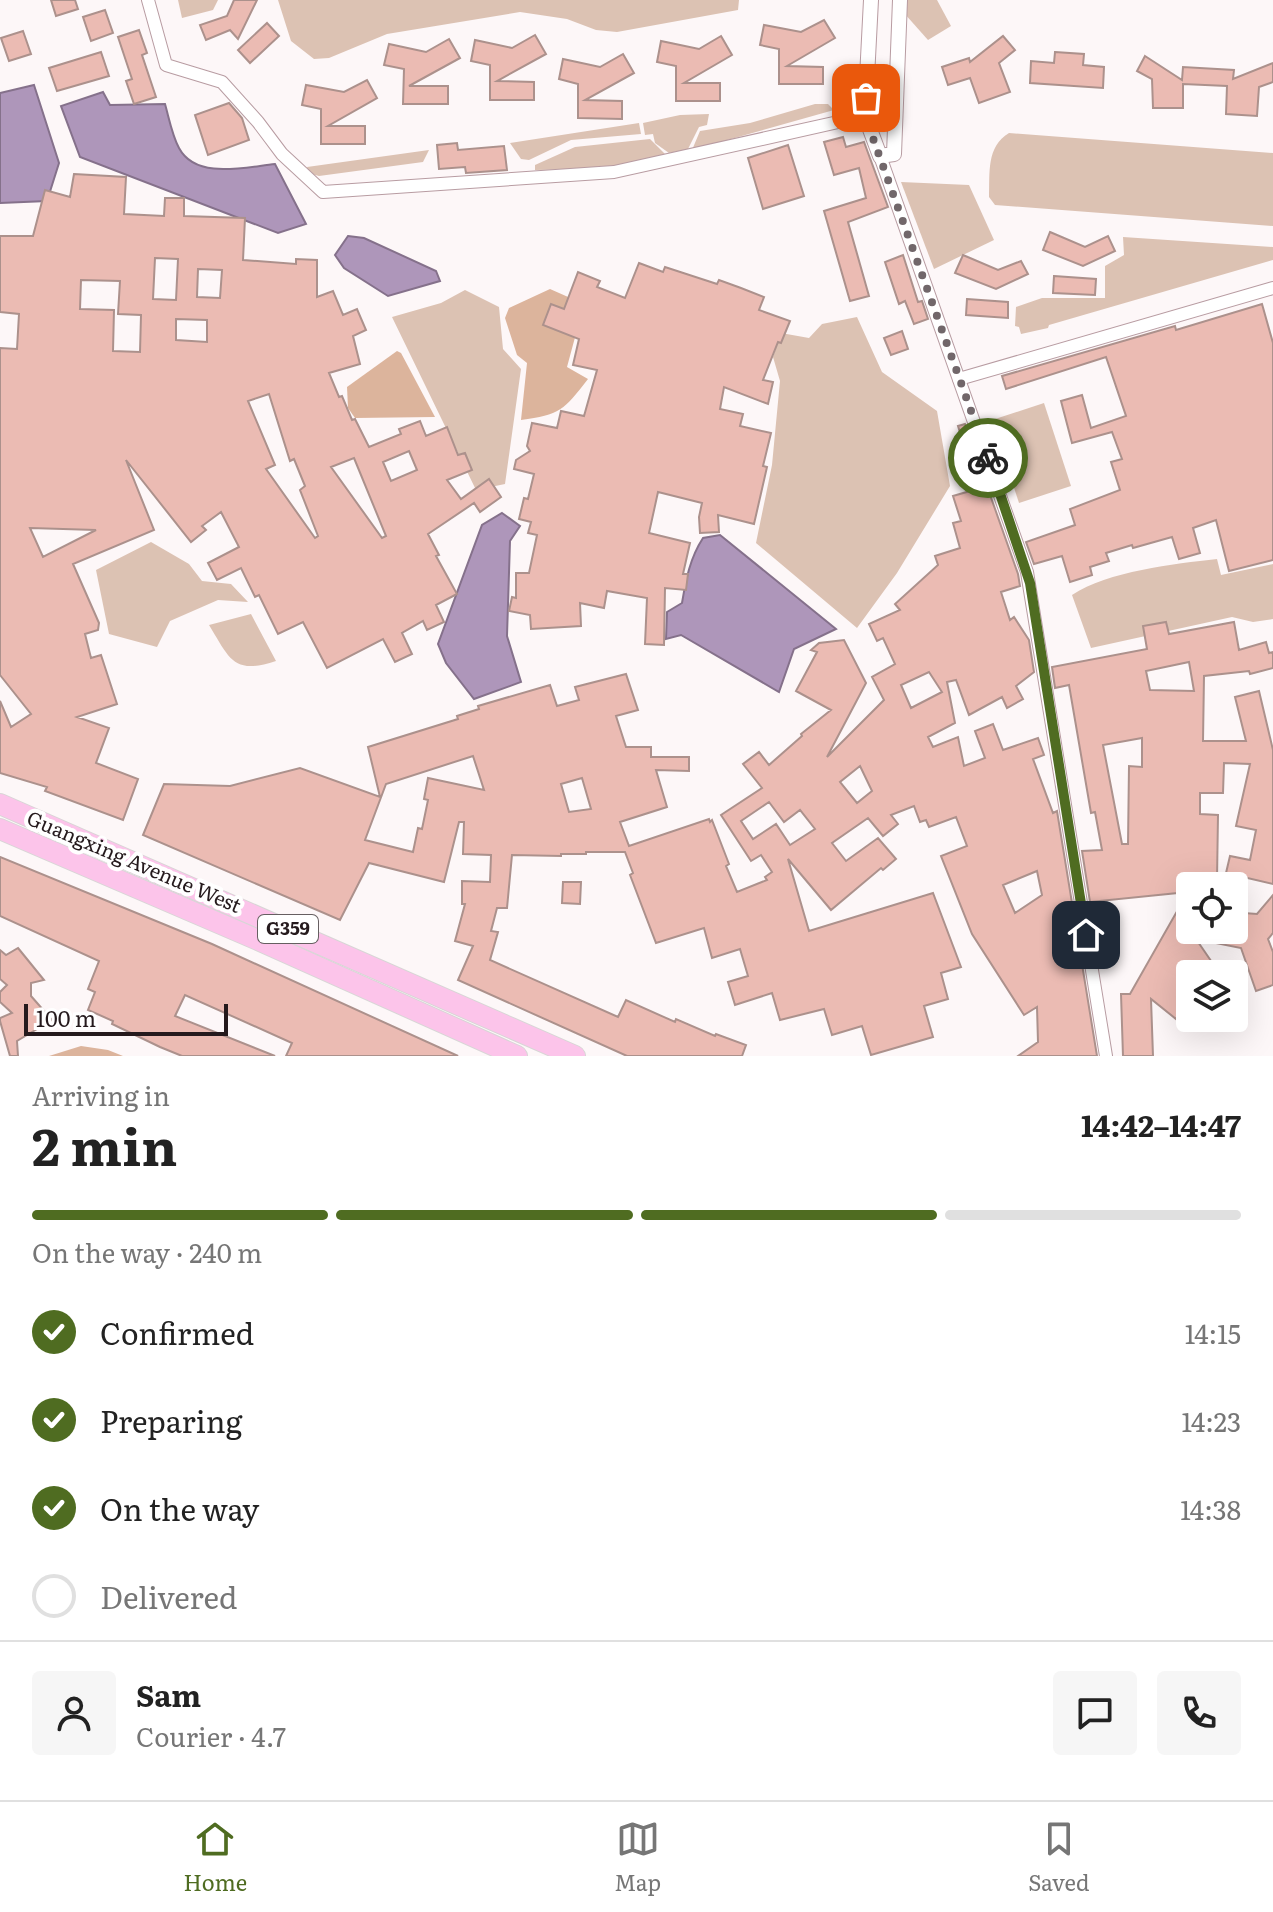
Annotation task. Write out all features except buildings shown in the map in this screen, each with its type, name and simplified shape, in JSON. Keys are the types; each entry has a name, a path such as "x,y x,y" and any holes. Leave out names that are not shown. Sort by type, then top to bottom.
{"highway":[{"name":"Guangxing Avenue West","path":"0,804 575,1056"},
{"name":"Guangxing Avenue West","path":"0,829 517,1056"}],"street":[{"path":"148,0 166,65 222,82 282,154 323,192 614,172 865,116"},
{"path":"871,0 865,116 1030,583 1106,1056"},
{"path":"880,156 894,154 900,0"},
{"path":"959,379 1273,288"}],"shaded area":[{"path":"178,0 218,0 213,10 182,18"},
{"path":"278,0 739,0 738,10 617,32 596,30 567,19 520,12 387,34 329,58 314,59 291,41"},
{"path":"906,0 937,0 951,26 928,40 904,13"},
{"path":"34,85 59,163 47,201 0,203 0,93"},
{"path":"103,92 110,105 165,104 179,148 197,164 209,168 236,169 275,164 306,224 278,233 80,157 61,106"},
{"path":"815,104 828,104 834,110 692,150 700,131 750,123"},
{"path":"709,114 707,125 699,127 688,149 669,153 655,143 653,134 645,135 643,123 680,115"},
{"path":"639,123 641,134 571,140 529,160 521,159 510,143"},
{"path":"1009,133 1273,153 1273,226 995,205 989,197 991,161 996,146"},
{"path":"650,139 665,154 602,169 535,170 535,165 575,147"},
{"path":"429,150 423,162 319,176 308,173 307,167"},
{"path":"901,182 969,185 994,240 934,269"},
{"path":"348,236 364,238 436,271 440,281 388,296 344,268 335,255"},
{"path":"1123,237 1273,247 1273,260 1021,334 1019,327 1015,326 1016,307 1042,298 1105,298 1105,266 1124,255"},
{"path":"550,289 584,304 567,367 588,379 560,409 545,416 521,420 527,363 517,355 505,318 509,308"},
{"path":"465,290 499,307 503,349 521,369 505,484 476,490 392,317 441,303"},
{"path":"857,317 882,372 937,411 950,486 897,573 857,628 756,543 772,465 780,381 773,357 781,333 809,338 822,324"},
{"path":"397,351 401,353 435,417 355,418 348,408 347,387"},
{"path":"1044,403 1071,486 1019,503 992,420"},
{"path":"502,513 520,526 510,541 507,636 521,682 474,699 446,663 438,644 482,525"},
{"path":"720,535 836,629 794,649 779,692 681,635 666,639 667,612 682,603 695,553 703,538"},
{"path":"151,542 189,564 202,581 231,584 248,602 218,600 170,621 157,647 109,634 96,570"},
{"path":"1217,559 1221,575 1273,564 1273,619 1253,622 1232,617 1091,648 1072,595 1122,574"},
{"path":"251,614 276,661 241,665 228,655 209,625"},
{"path":"81,1046 108,1050 123,1056 49,1056"}],"way so far":[{"path":"866,98 865,116 988,458"}],"route":[{"path":"988,458 1030,583 1086,935"}]}
